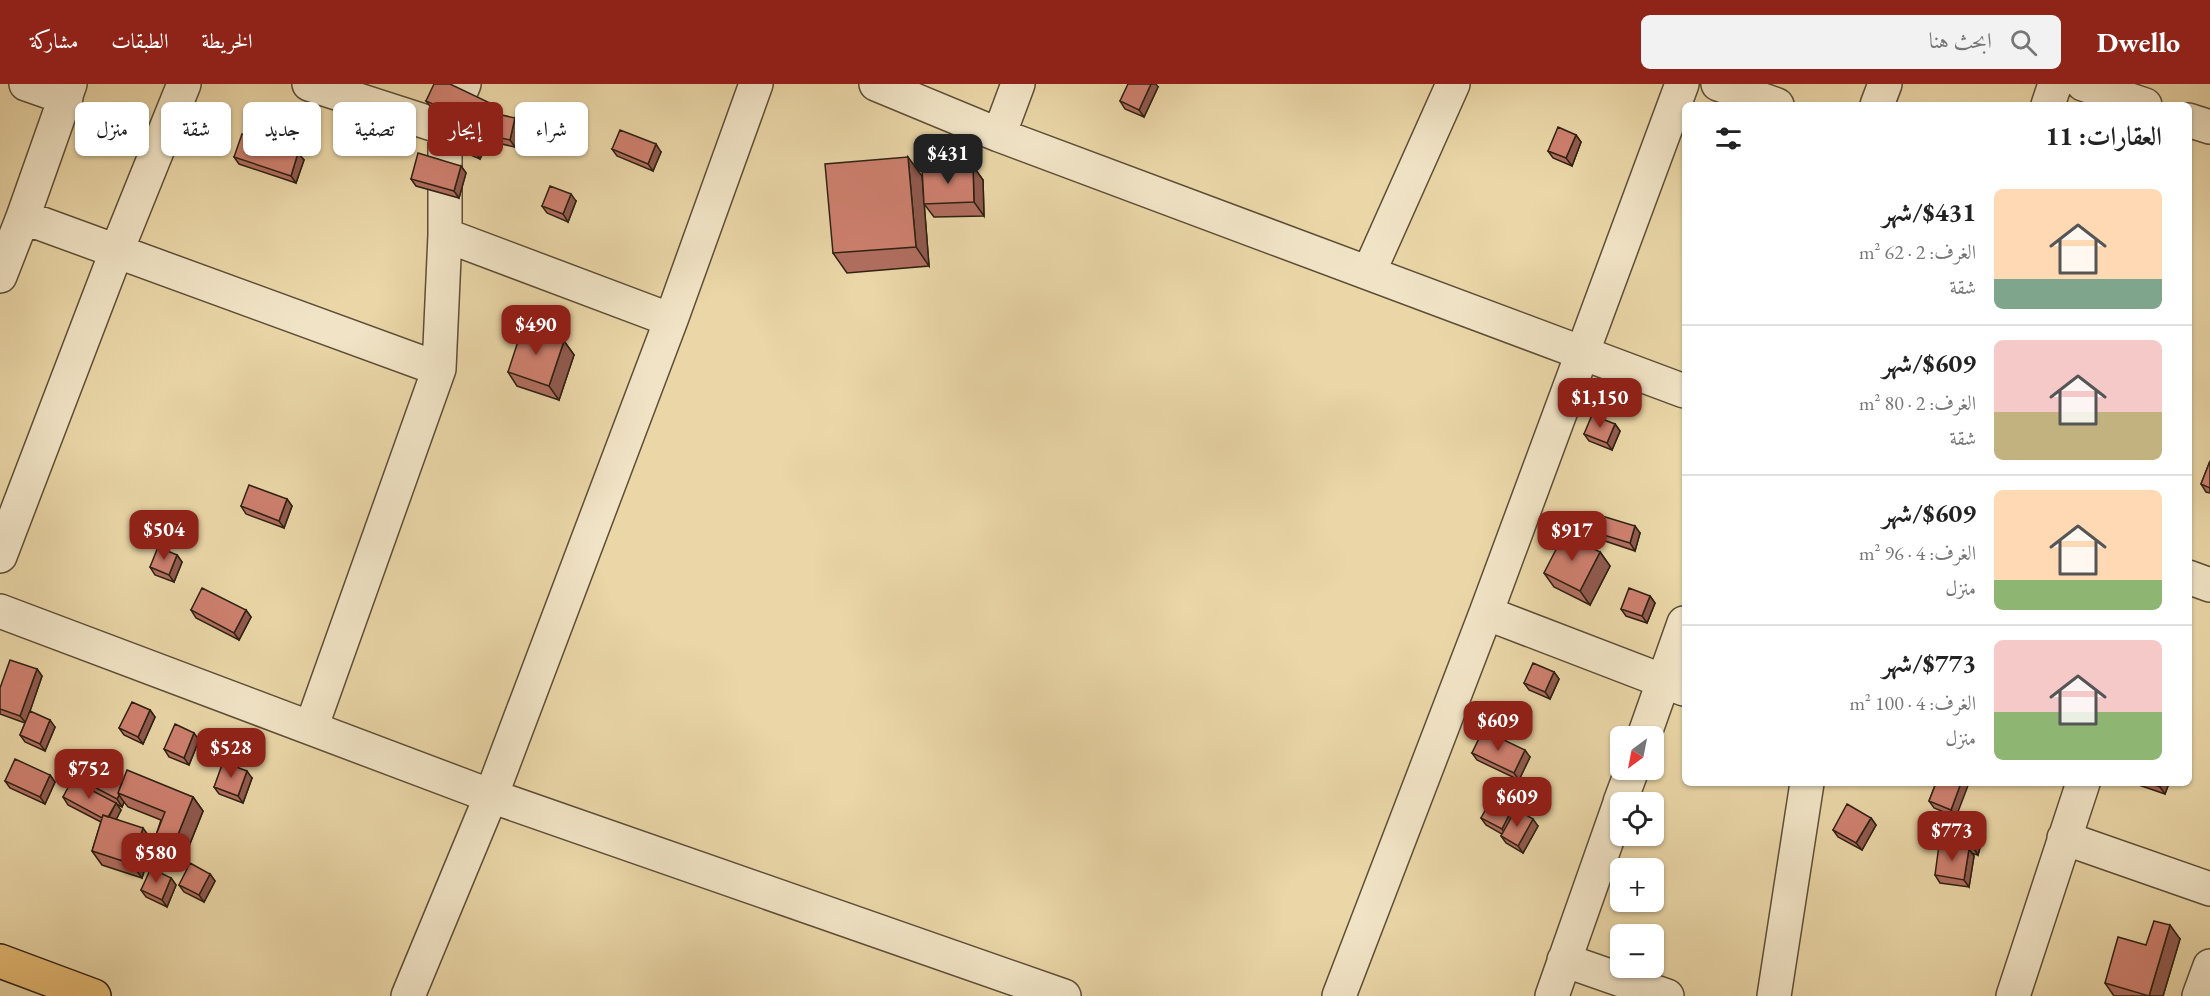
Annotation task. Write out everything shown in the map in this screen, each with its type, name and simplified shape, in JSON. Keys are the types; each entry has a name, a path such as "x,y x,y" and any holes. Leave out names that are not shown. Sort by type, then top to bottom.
{"main road":[{"path":"0,961 94,996"}],"street":[{"path":"0,276 68,91 26,84"},
{"path":"0,556 117,250 184,84"},
{"path":"309,84 428,122"},
{"path":"456,102 464,84"},
{"path":"408,996 491,796 671,320 756,84"},
{"path":"876,84 999,135 1682,390"},
{"path":"999,135 1018,84"},
{"path":"1369,272 1453,84"},
{"path":"1339,996 1486,613 1682,84"},
{"path":"1718,84 1769,102"},
{"path":"1878,102 1885,84"},
{"path":"2049,102 2055,84"},
{"path":"2084,84 2136,102"},
{"path":"2192,121 2210,128"},
{"path":"310,728 439,369 445,235 445,156"},
{"path":"23,217 439,369"},
{"path":"445,235 671,320"},
{"path":"2192,578 2210,585"},
{"path":"0,611 491,796 1065,996"},
{"path":"1486,613 1674,685"},
{"path":"1650,726 1674,685 1682,635"},
{"path":"1774,996 1807,786"},
{"path":"2013,996 2082,786"},
{"path":"1552,996 1610,831"},
{"path":"2064,838 2210,889"},
{"path":"1564,960 1667,996"},
{"path":"2199,996 2210,966"}],"building":[{"path":"434,84 450,84 488,102 428,102 426,101"},
{"path":"1128,84 1151,84 1139,110 1120,101"},
{"path":"503,115 515,118 510,140 503,138"},
{"path":"1558,127 1576,135 1566,158 1548,151"},
{"path":"620,130 656,144 648,164 612,149"},
{"path":"242,134 243,156 297,156 291,176 234,157"},
{"path":"418,153 461,166 454,191 411,179"},
{"path":"908,157 916,247 833,253 825,164"},
{"path":"973,166 974,202 924,204 922,168"},
{"path":"550,186 571,194 563,214 542,206"},
{"path":"523,326 564,341 549,386 508,372"},
{"path":"1592,415 1615,424 1607,443 1584,434"},
{"path":"2210,461 2210,488 2201,484"},
{"path":"249,485 287,499 279,521 241,506"},
{"path":"1602,516 1635,526 1630,543 1597,533"},
{"path":"1564,534 1600,552 1580,591 1544,573"},
{"path":"158,547 177,555 169,575 150,567"},
{"path":"202,588 246,610 234,633 191,610"},
{"path":"1629,588 1650,596 1642,616 1621,609"},
{"path":"10,660 37,669 20,716 0,709 0,688"},
{"path":"1533,663 1554,672 1545,692 1524,683"},
{"path":"132,702 150,710 138,737 119,728"},
{"path":"30,711 50,720 40,744 20,735"},
{"path":"175,724 194,733 184,758 164,749"},
{"path":"1483,730 1525,750 1514,773 1472,753"},
{"path":"15,759 50,775 40,797 5,781"},
{"path":"88,759 123,779 117,799 77,778"},
{"path":"223,762 247,771 238,796 214,787"},
{"path":"127,770 193,797 175,842 156,835 165,812 118,793"},
{"path":"72,780 116,803 108,817 103,815 102,818 63,797"},
{"path":"1935,786 1960,786 1951,810 1929,801"},
{"path":"1492,798 1512,809 1502,829 1481,818"},
{"path":"1847,804 1871,818 1856,843 1833,830"},
{"path":"1516,809 1533,819 1518,846 1501,836"},
{"path":"103,815 143,828 132,864 92,851"},
{"path":"1959,816 1979,821 1973,847 1952,842"},
{"path":"1939,845 1969,849 1964,880 1935,875"},
{"path":"190,863 210,874 199,895 179,885"},
{"path":"151,868 171,878 162,900 141,890"},
{"path":"2154,921 2170,925 2149,996 2105,983 2118,937 2146,945"}]}
